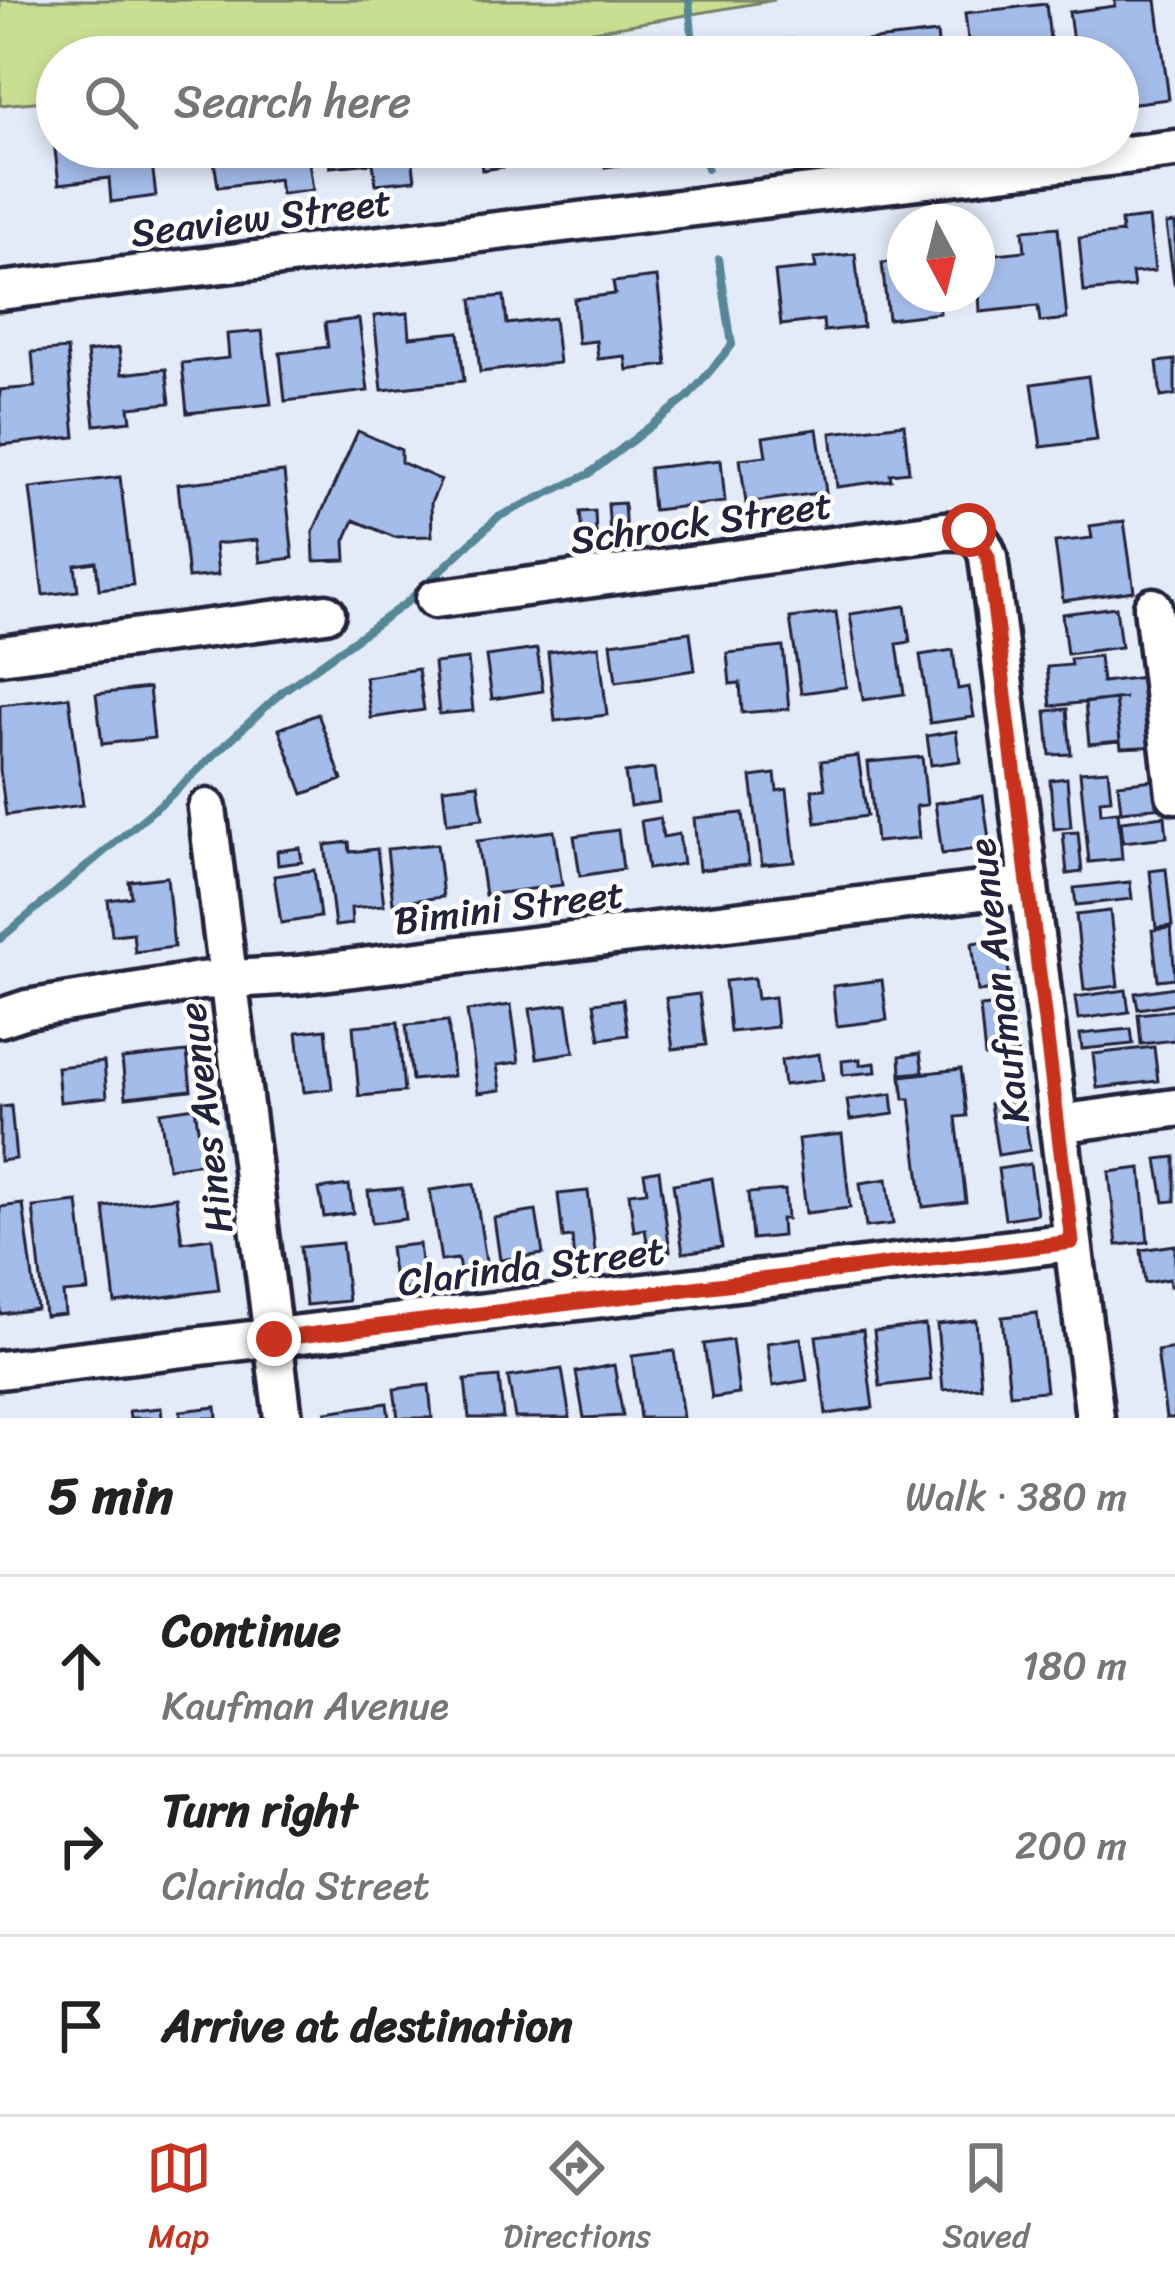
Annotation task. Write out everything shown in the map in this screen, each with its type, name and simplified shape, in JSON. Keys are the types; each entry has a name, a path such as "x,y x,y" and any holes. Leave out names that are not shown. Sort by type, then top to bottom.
{"street":[{"name":"Seaview Street","path":"1139,153 1175,149"},
{"name":"Seaview Street","path":"0,291 1018,168"},
{"name":"Schrock Street","path":"435,599 944,532 969,530 977,536"},
{"name":"Kaufman Avenue","path":"977,536 988,557 1095,1418"},
{"path":"1153,608 1175,794"},
{"path":"0,655 326,613"},
{"name":"Hines Avenue","path":"207,808 283,1418"},
{"name":"Bimini Street","path":"0,1018 28,1009 230,980 1029,885"},
{"path":"1058,1124 1175,1108"},
{"name":"Clarinda Street","path":"0,1370 1072,1242"}],"green space":[{"path":"0,0 775,0 564,36 36,36 36,102 0,105"}],"building":[{"path":"1115,0 1156,0 1169,99 1139,103 1139,36 1072,36 1069,12 1115,6"},
{"path":"1046,4 1050,36 968,36 965,13"},
{"path":"57,168 153,168 156,196 111,202 109,178 59,184"},
{"path":"215,168 310,168 313,190 281,194 279,179 218,187"},
{"path":"374,168 414,168 415,180 376,184"},
{"path":"1149,218 1155,271 1132,273 1134,287 1084,292 1079,238 1122,233 1121,221"},
{"path":"1175,223 1175,282 1174,283 1166,224"},
{"path":"1058,227 1067,319 1040,322 1038,306 995,310 995,254 1025,251 1023,230"},
{"path":"855,254 863,327 824,331 823,320 781,325 775,272 816,268 814,258"},
{"path":"887,262 887,310 882,263"},
{"path":"657,277 667,365 627,370 625,356 598,359 596,341 578,343 574,299 615,294 613,282"},
{"path":"504,296 507,324 554,318 559,363 480,372 472,299"},
{"path":"887,312 940,312 940,313 888,319"},
{"path":"408,313 410,337 459,332 464,381 382,390 374,316"},
{"path":"359,319 368,391 285,401 280,353 328,347 325,323"},
{"path":"262,331 271,404 187,413 182,363 229,358 227,334"},
{"path":"119,348 122,374 166,369 170,403 129,407 131,421 95,425 87,352"},
{"path":"67,349 75,437 0,445 0,390 35,387 32,352"},
{"path":"1175,360 1175,395 1161,397 1157,362"},
{"path":"1088,376 1097,440 1041,447 1032,384"},
{"path":"904,424 909,472 890,474 891,480 837,487 831,433"},
{"path":"817,429 826,492 746,503 740,459 766,456 763,437"},
{"path":"358,431 401,450 401,462 441,480 431,503 432,536 394,537 354,520 345,541 346,560 314,561 313,532"},
{"path":"721,460 725,502 653,510 649,468"},
{"path":"284,472 293,558 260,562 257,540 215,544 218,575 188,578 178,484"},
{"path":"120,477 133,585 99,589 96,562 75,565 78,591 43,595 30,488"},
{"path":"624,503 626,534 610,535 608,504"},
{"path":"595,511 596,534 582,535 580,512"},
{"path":"1124,521 1134,591 1063,601 1055,542 1092,538 1090,526"},
{"path":"905,606 910,642 897,644 904,694 863,700 850,614"},
{"path":"1116,607 1121,647 1067,654 1062,614"},
{"path":"836,612 846,687 801,693 790,618"},
{"path":"690,632 695,670 616,682 611,643"},
{"path":"599,646 607,715 555,721 548,652"},
{"path":"783,647 789,709 742,713 740,683 730,684 727,653"},
{"path":"537,649 543,691 492,699 486,656"},
{"path":"953,650 958,689 969,687 974,717 930,723 920,655"},
{"path":"1099,656 1102,682 1153,676 1163,746 1121,748 1115,699 1051,706 1047,667"},
{"path":"468,659 473,711 439,714 434,663"},
{"path":"418,669 424,710 371,718 365,677"},
{"path":"149,688 154,738 102,744 96,694"},
{"path":"69,697 83,805 6,815 0,705"},
{"path":"1115,699 1120,741 1089,744 1085,703"},
{"path":"1067,709 1071,754 1050,755 1046,711"},
{"path":"318,714 342,780 303,794 279,729"},
{"path":"956,731 960,761 931,765 927,736"},
{"path":"858,756 867,816 816,823 812,790 825,789 821,761"},
{"path":"922,757 927,805 916,806 919,838 876,842 868,762"},
{"path":"654,769 659,802 630,806 625,773"},
{"path":"1108,770 1111,799 1100,800 1101,813 1118,811 1122,859 1089,862 1080,772"},
{"path":"775,774 777,791 787,789 795,862 762,865 751,777"},
{"path":"1067,778 1071,827 1054,829 1050,780"},
{"path":"1163,779 1165,807 1121,811 1118,784"},
{"path":"478,784 483,819 447,823 443,788"},
{"path":"983,796 990,847 942,854 935,803"},
{"path":"743,813 749,865 699,870 694,818"},
{"path":"1165,816 1167,837 1123,842 1121,821"},
{"path":"660,818 663,837 679,834 683,864 648,869 641,821"},
{"path":"618,830 623,869 580,876 574,836"},
{"path":"554,831 562,885 485,895 477,841"},
{"path":"1078,832 1082,872 1067,874 1063,833"},
{"path":"349,842 350,852 377,849 384,905 351,908 352,924 335,926 325,845"},
{"path":"437,844 443,897 393,903 387,849"},
{"path":"300,848 302,862 278,865 277,851"},
{"path":"1166,869 1172,926 1156,928 1150,871"},
{"path":"314,870 320,917 281,923 274,876"},
{"path":"167,877 174,947 135,952 133,933 112,935 108,900 131,897 129,881"},
{"path":"1130,882 1132,899 1076,905 1074,888"},
{"path":"1110,911 1118,986 1084,990 1076,915"},
{"path":"1171,928 1175,978 1158,980 1152,930"},
{"path":"1004,939 1011,988 978,992 972,943"},
{"path":"754,978 757,999 774,997 777,1027 730,1032 725,981"},
{"path":"882,980 887,1020 837,1026 833,986"},
{"path":"1175,987 1175,1003 1138,1009 1135,993"},
{"path":"1126,990 1129,1012 1078,1019 1075,997"},
{"path":"699,994 706,1045 673,1049 666,998"},
{"path":"623,999 628,1035 600,1039 594,1003"},
{"path":"567,1004 574,1052 537,1058 530,1009"},
{"path":"1012,1004 1017,1054 985,1057 980,1007"},
{"path":"511,1005 519,1062 497,1065 501,1090 478,1093 467,1011"},
{"path":"1175,1010 1175,1040 1141,1044 1138,1014"},
{"path":"448,1021 453,1076 412,1080 406,1025"},
{"path":"398,1022 404,1092 359,1096 353,1026"},
{"path":"326,1029 332,1089 304,1092 297,1032"},
{"path":"1131,1029 1133,1044 1082,1049 1080,1034"},
{"path":"1154,1047 1158,1081 1097,1088 1093,1054"},
{"path":"187,1052 191,1090 126,1097 122,1059"},
{"path":"920,1053 923,1072 901,1074 900,1056"},
{"path":"819,1054 823,1080 784,1085 781,1060"},
{"path":"860,1059 860,1065 875,1063 876,1072 843,1075 842,1061"},
{"path":"104,1062 107,1097 60,1102 57,1067"},
{"path":"961,1069 967,1116 956,1117 966,1202 923,1207 910,1099 904,1099 901,1076"},
{"path":"892,1094 894,1114 850,1120 847,1100"},
{"path":"1022,1099 1030,1150 998,1155 990,1104"},
{"path":"11,1106 16,1159 0,1161 0,1107"},
{"path":"195,1107 203,1163 168,1168 160,1112"},
{"path":"842,1134 850,1208 806,1213 798,1139"},
{"path":"1175,1157 1175,1201 1164,1202 1157,1159"},
{"path":"1030,1164 1037,1214 1005,1219 998,1169"},
{"path":"1141,1168 1148,1242 1117,1245 1109,1172"},
{"path":"659,1170 670,1251 649,1254 645,1229 634,1231 629,1193 647,1191 644,1173"},
{"path":"712,1178 722,1247 683,1253 673,1184"},
{"path":"887,1179 893,1224 866,1227 860,1183"},
{"path":"474,1184 487,1268 460,1272 458,1259 441,1261 430,1190"},
{"path":"349,1185 353,1213 324,1217 319,1189"},
{"path":"402,1188 406,1219 372,1223 368,1191"},
{"path":"785,1190 787,1219 781,1219 782,1236 752,1239 748,1193"},
{"path":"588,1191 596,1260 574,1263 572,1237 563,1238 558,1194"},
{"path":"176,1197 182,1242 212,1238 219,1290 115,1303 104,1207"},
{"path":"78,1202 88,1291 63,1293 65,1314 45,1316 33,1207"},
{"path":"23,1204 37,1309 0,1314 0,1207"},
{"path":"536,1211 543,1254 500,1260 494,1218"},
{"path":"342,1243 348,1301 306,1305 300,1247"},
{"path":"419,1244 424,1288 395,1291 390,1247"},
{"path":"1175,1245 1175,1285 1170,1286 1169,1279 1145,1283 1141,1250"},
{"path":"1037,1313 1046,1391 1010,1394 1002,1317"},
{"path":"976,1320 981,1387 943,1390 937,1324"},
{"path":"925,1325 931,1380 880,1386 874,1331"},
{"path":"863,1330 873,1408 826,1414 816,1336"},
{"path":"801,1338 807,1380 773,1386 767,1343"},
{"path":"732,1340 739,1394 712,1398 704,1344"},
{"path":"1175,1348 1175,1418 1166,1418 1157,1351"},
{"path":"674,1351 683,1418 640,1418 632,1356"},
{"path":"614,1365 623,1416 584,1418 576,1372"},
{"path":"562,1369 570,1418 515,1418 508,1377"},
{"path":"499,1377 503,1418 469,1418 465,1380"},
{"path":"429,1385 432,1418 398,1418 394,1389"},
{"path":"387,1403 389,1418 326,1418 326,1412"},
{"path":"216,1407 217,1418 181,1418 180,1411"},
{"path":"161,1408 162,1418 130,1418 129,1411"}],"waterway":[{"path":"689,0 692,36"},
{"path":"0,939 169,797 283,691 406,603 498,517 589,474 688,397 732,345 719,259"}],"route":[{"path":"274,1339 1072,1242 988,557 984,545 969,530"}]}
